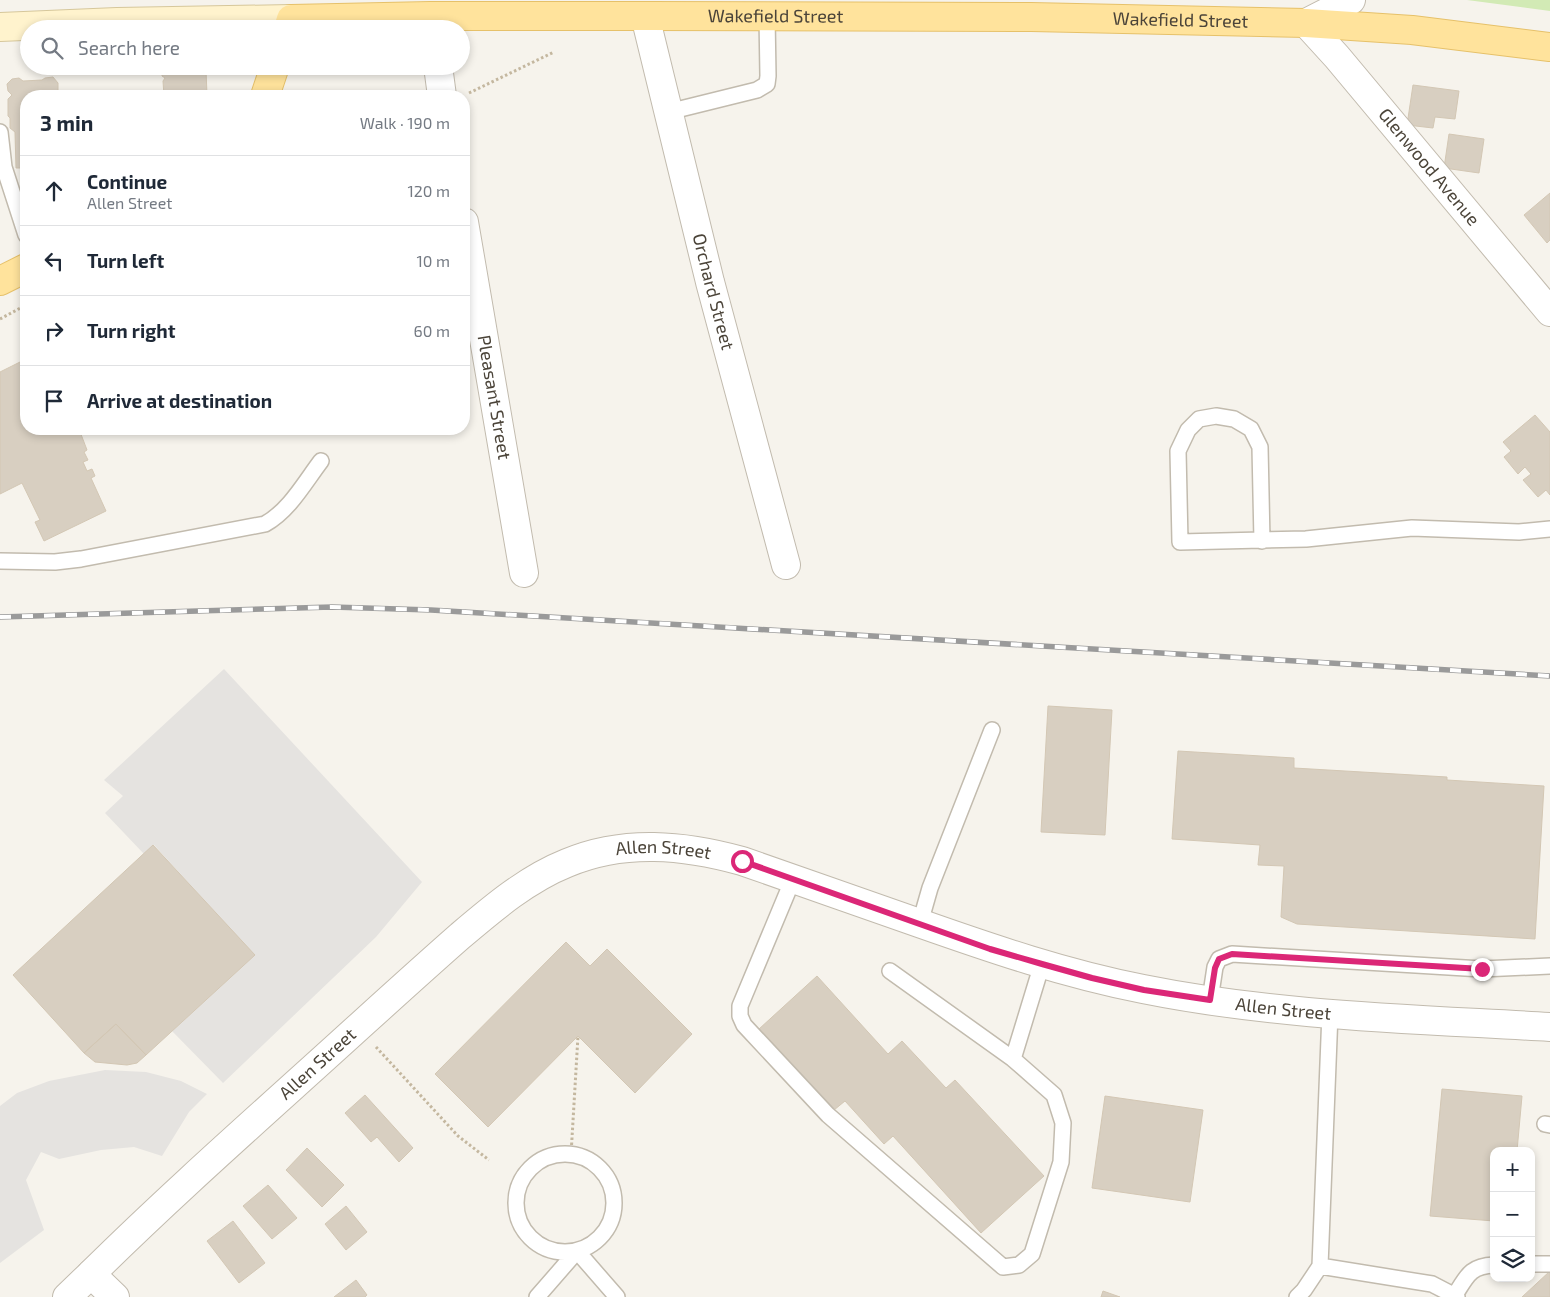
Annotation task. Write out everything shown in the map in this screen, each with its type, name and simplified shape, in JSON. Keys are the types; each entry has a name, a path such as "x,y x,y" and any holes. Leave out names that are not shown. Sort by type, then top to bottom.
{"main road":[{"name":"Wakefield Street","path":"470,22 645,16 767,16 1031,17 1306,23 1412,30 1550,47"},
{"name":"Wakefield Street","path":"0,27 20,26"},
{"path":"267,90 272,75"},
{"path":"0,281 20,271"}],"street":[{"path":"1306,23 1351,0"},
{"name":"Orchard Street","path":"645,16 710,282 786,565"},
{"name":"Glenwood Avenue","path":"1306,23 1337,57 1550,312"},
{"path":"443,75 451,90"},
{"name":"Pleasant Street","path":"470,257 524,573"},
{"name":"Allen Street","path":"67,1297 219,1154 490,910 532,880 567,862 605,851 642,847 676,847 710,852 742,861 990,949 1118,984 1210,1000 1330,1013 1550,1027"},
{"path":"91,1274 115,1297"}],"lane":[{"path":"668,112 758,90 767,84 767,16"},
{"path":"0,132 4,167 20,216"},
{"path":"1262,541 1260,446 1251,429 1234,419 1216,416 1199,420 1188,430 1178,451 1180,542 1262,541 1306,539 1412,528 1519,532 1550,530"},
{"path":"0,561 55,562 81,559 265,524 274,519 285,508 321,461"},
{"path":"920,923 930,888 992,730"},
{"path":"793,879 740,1006 740,1016 744,1025 828,1115 1003,1267 1020,1265 1032,1254 1061,1162 1063,1123 1054,1095 1013,1059 890,971"},
{"path":"1210,1000 1215,968 1219,959 1232,954 1482,969 1550,966"},
{"path":"1013,1059 1042,964"},
{"path":"1297,1297 1320,1266 1330,1013"},
{"path":"566,1154 571,1155 582,1157 598,1167 613,1190 614,1207 610,1224 605,1232 592,1244 577,1251 557,1252 541,1246 528,1235 518,1216 516,1199 521,1183 532,1167 546,1158 566,1154"},
{"path":"537,1297 577,1251"},
{"path":"577,1251 617,1297"},
{"path":"1535,1264 1550,1264"},
{"path":"1320,1266 1432,1284 1456,1296 1466,1277 1479,1265 1490,1265"}],"path":[{"path":"468,90 554,52"},
{"path":"0,319 20,308"},
{"path":"571,1155 578,1036"},
{"path":"373,1045 458,1136 489,1160"}],"green space":[{"path":"1467,0 1550,0 1550,11"}],"shaded area":[{"path":"224,669 422,882 376,937 223,1083 172,1031 254,955 154,845 144,854 105,813 123,796 104,780"},
{"path":"105,1070 146,1072 181,1081 207,1094 189,1112 162,1156 134,1147 101,1150 59,1159 41,1152 26,1180 44,1230 0,1263 0,1106 17,1093 49,1081"}],"building":[{"path":"206,75 207,90 164,90 163,81 165,78 162,76"},
{"path":"53,77 58,83 58,90 20,90 20,168 16,168 15,132 10,128 10,118 8,116 8,99 12,95 8,91 7,84 12,79 19,78 23,81 42,80"},
{"path":"1413,85 1459,91 1455,119 1435,117 1433,128 1407,125"},
{"path":"1449,134 1484,139 1479,173 1444,168"},
{"path":"1550,193 1550,240 1547,243 1524,215"},
{"path":"20,362 20,435 81,435 87,450 84,452 88,460 83,462 87,471 92,469 95,476 91,478 106,511 44,541 35,522 40,520 22,483 0,494 0,372"},
{"path":"1535,415 1550,432 1550,495 1546,490 1538,497 1523,480 1531,474 1525,467 1518,474 1504,457 1511,451 1503,442"},
{"path":"1048,706 1112,710 1105,835 1041,832"},
{"path":"1178,751 1294,758 1294,768 1447,777 1447,780 1544,786 1535,939 1297,924 1281,917 1284,866 1258,865 1260,845 1172,839"},
{"path":"153,845 255,955 146,1055 116,1024 84,1053 13,975"},
{"path":"566,942 590,966 607,949 692,1034 635,1093 578,1036 488,1127 435,1074"},
{"path":"817,976 888,1054 902,1041 946,1088 955,1080 1044,1176 981,1233 893,1136 884,1144 845,1101 834,1110 759,1029"},
{"path":"116,1024 146,1055 137,1063 127,1065 95,1062 84,1053"},
{"path":"1442,1089 1522,1096 1517,1147 1490,1147 1490,1221 1430,1216"},
{"path":"365,1095 413,1148 399,1162 377,1137 371,1142 345,1113"},
{"path":"1105,1096 1203,1110 1190,1202 1092,1188"},
{"path":"307,1148 344,1185 322,1207 286,1170"},
{"path":"268,1185 297,1218 272,1239 243,1206"},
{"path":"346,1206 367,1232 346,1250 325,1224"},
{"path":"233,1221 265,1263 239,1283 207,1241"},
{"path":"1550,1271 1550,1297 1522,1297"},
{"path":"356,1280 367,1295 365,1297 334,1297"},
{"path":"1103,1291 1120,1297 1101,1297"}],"railway":[{"path":"0,617 332,607 431,610 1550,676"}],"route":[{"path":"742,861 990,949 1092,978 1144,990 1210,1000 1215,968 1219,959 1232,954 1482,969"}]}
